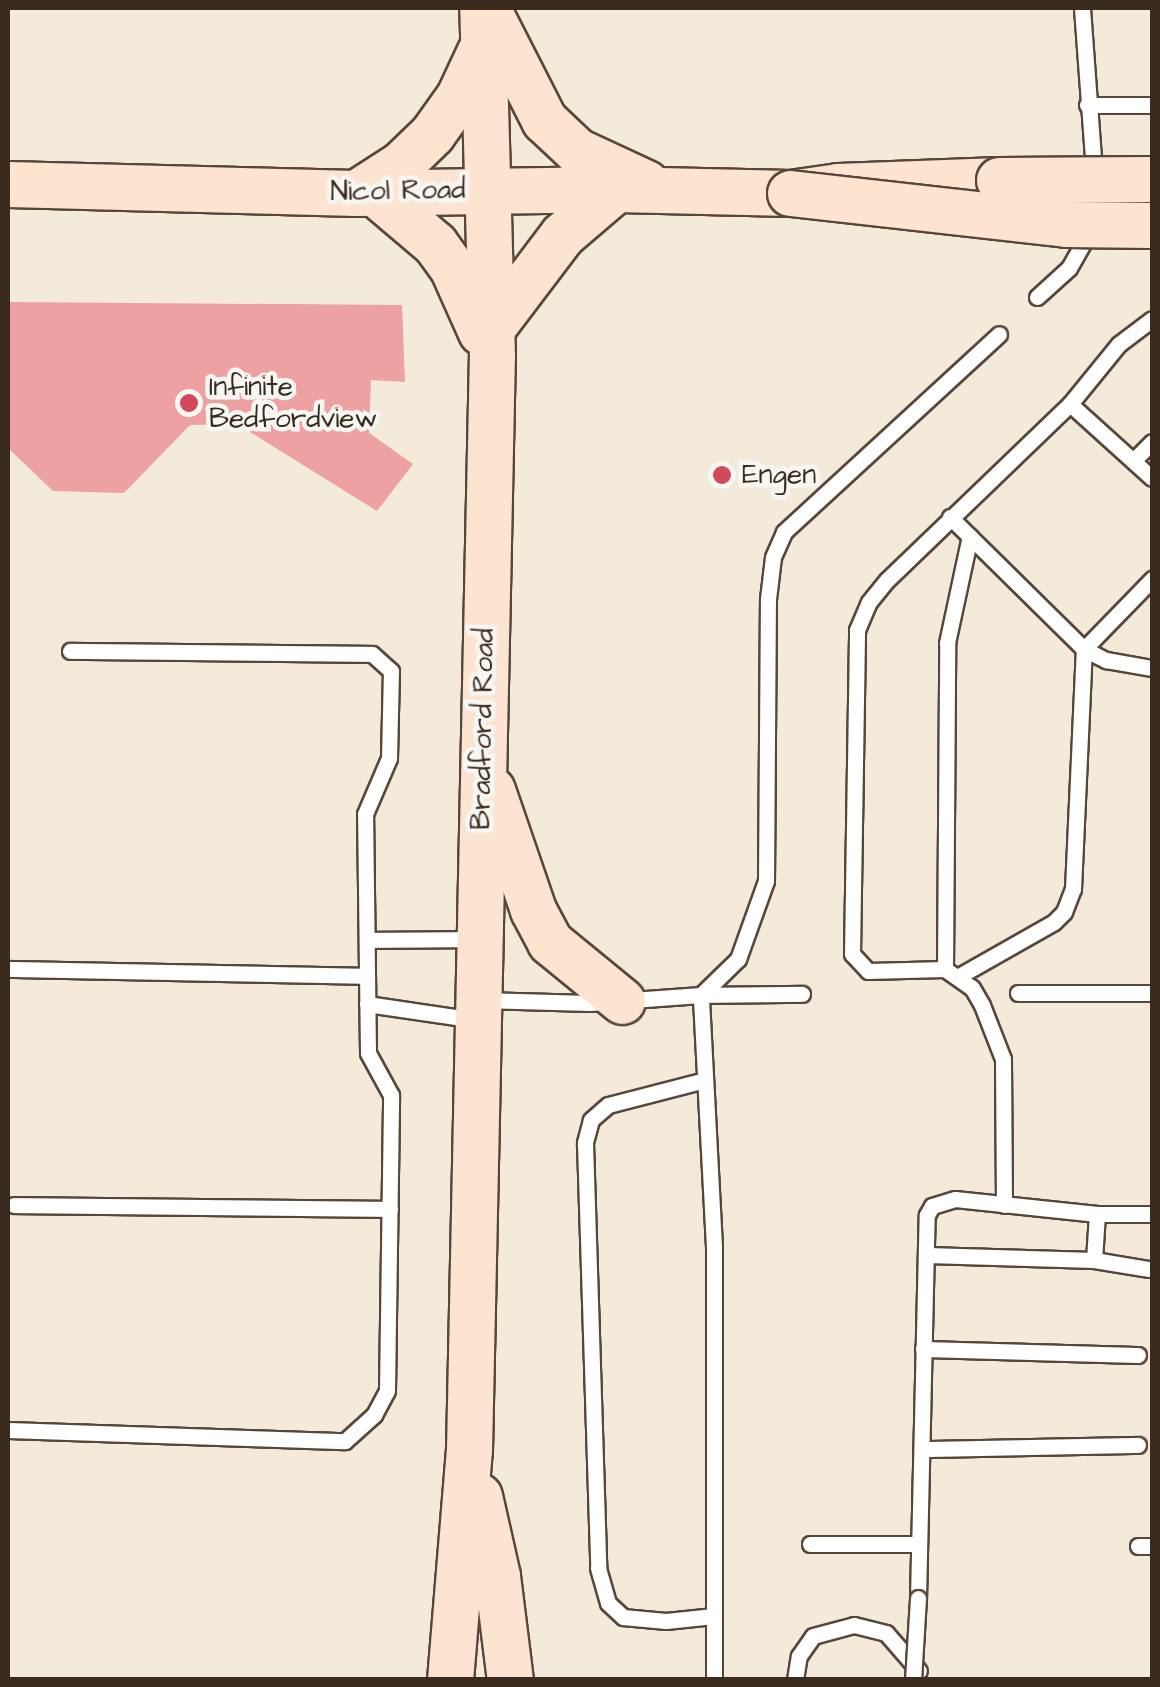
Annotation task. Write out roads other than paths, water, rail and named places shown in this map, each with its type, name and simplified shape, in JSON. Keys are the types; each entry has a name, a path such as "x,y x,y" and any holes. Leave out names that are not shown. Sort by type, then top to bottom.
{"main road":[{"name":"Bradford Road","path":"450,1680 469,1450 491,342 484,189 483,21"},
{"path":"483,21 544,120 577,151 661,190"},
{"path":"483,21 458,96 432,134 365,193 413,222 452,267 491,342 562,235 616,189"},
{"name":"Nicol Road","path":"790,193 838,186 1152,179"},
{"name":"Nicol Road","path":"8,184 365,193 484,189 790,193 1048,223 1152,225"},
{"path":"482,760 533,910 550,942 622,1001"},
{"name":"Bradford Road","path":"469,1450 498,1576 510,1680"}],"lane":[{"path":"1082,8 1095,188"},
{"path":"1087,104 1152,105"},
{"path":"1037,297 1080,251 1094,208"},
{"path":"1152,319 1119,344 1070,404 950,517 869,602 857,630 850,946 858,966 881,973 952,972 1054,922 1074,889 1084,648 1152,580"},
{"path":"714,1680 714,1248 701,995 738,959 766,881 768,600 773,557 784,532 998,334"},
{"path":"1070,404 1152,478"},
{"path":"1134,460 1152,442"},
{"path":"950,517 1084,648 1106,660 1152,668"},
{"path":"970,536 947,643 952,972 982,1005 1003,1059 1004,1205"},
{"path":"8,1430 345,1441 374,1415 388,1391 392,1095 368,1054 365,814 390,758 391,671 386,662 372,654 70,651"},
{"path":"366,940 478,939"},
{"path":"8,969 367,976"},
{"path":"1018,993 1152,993"},
{"path":"367,1004 476,1010 701,995 802,994"},
{"path":"705,1080 608,1104 591,1120 585,1143 598,1568 608,1603 623,1617 666,1620 714,1616"},
{"path":"916,1680 927,1214 932,1206 955,1199 1097,1214 1152,1214"},
{"path":"14,1206 390,1209"},
{"path":"1094,1260 1097,1214"},
{"path":"927,1255 1094,1260 1148,1269"},
{"path":"922,1349 1138,1355"},
{"path":"924,1449 1138,1445"},
{"path":"810,1544 919,1544"},
{"path":"795,1680 800,1656 813,1636 854,1625 886,1633 919,1666 916,1680"}],"place":[{"name":"Infinite Bedfordview","path":"189,403"},
{"name":"Engen","path":"722,475"}]}
